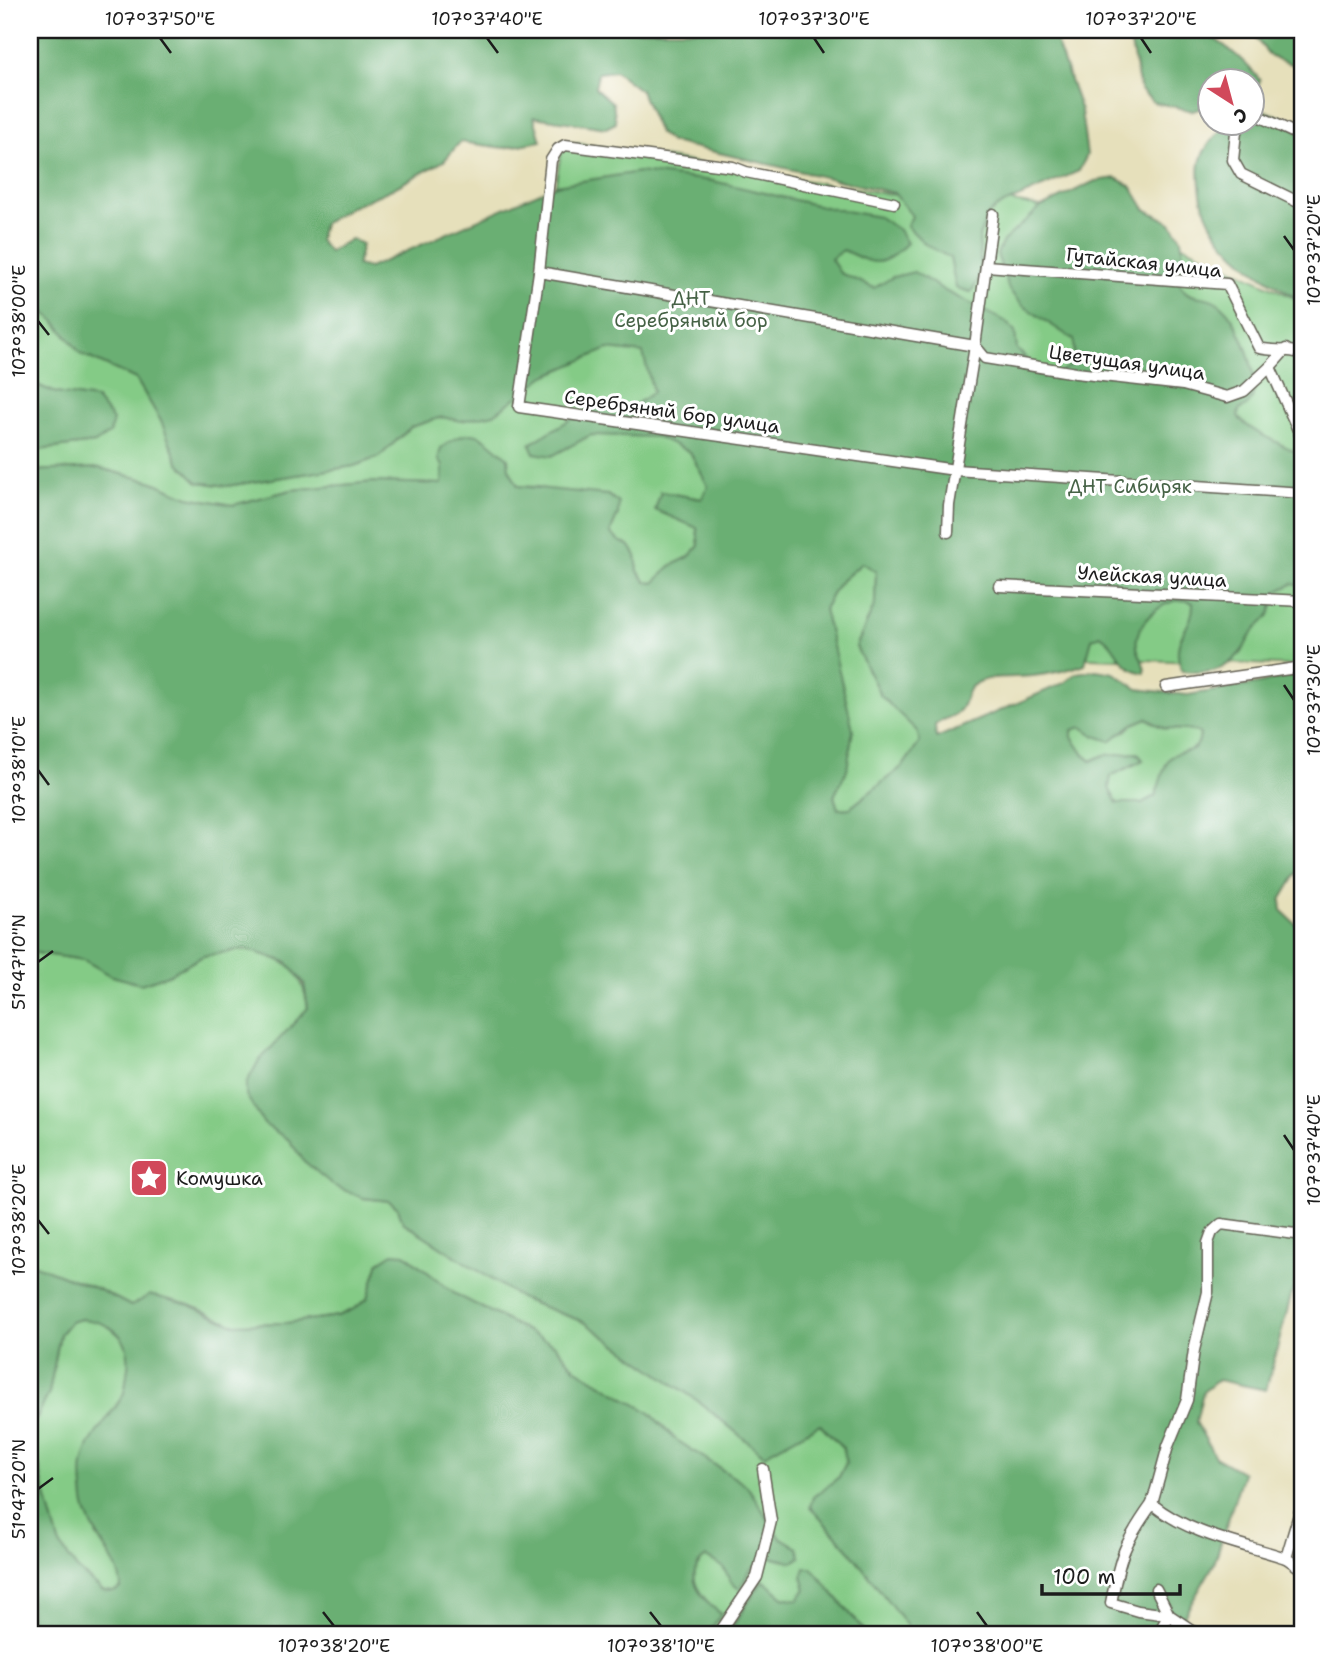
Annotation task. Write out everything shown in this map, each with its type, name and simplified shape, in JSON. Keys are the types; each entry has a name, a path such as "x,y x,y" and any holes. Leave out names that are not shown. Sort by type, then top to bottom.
{"street":[{"path":"1266,120 1303,137"},
{"path":"1236,136 1233,160 1241,174 1298,202"},
{"name":"Серебряный бор улица","path":"894,203 733,167 565,145 558,149 551,160 520,407 955,470"},
{"path":"948,532 949,505 993,214"},
{"name":"Гутайская улица","path":"986,266 1227,284 1259,348 1270,351 1286,349 1303,354"},
{"path":"539,272 975,346"},
{"name":"Цветущая улица","path":"975,346 985,358 1076,373 1183,384 1227,397 1244,391 1270,367"},
{"path":"1286,349 1270,367 1303,441"},
{"path":"955,470 1303,493"},
{"name":"Улейская улица","path":"999,586 1303,601"},
{"path":"1166,687 1303,667"},
{"path":"1199,1635 1169,1615 1138,1611 1111,1603 1120,1556 1130,1535 1152,1504 1168,1446 1187,1400 1194,1350 1208,1292 1208,1243 1212,1232 1221,1224 1303,1235"},
{"path":"719,1635 757,1577 771,1521 763,1469"},
{"path":"1286,1558 1303,1501"},
{"path":"1152,1504 1188,1528 1286,1558 1303,1570"},
{"path":"1156,1589 1169,1615"},
{"path":"1157,1635 1169,1615"}],"green space":[{"path":"1182,29 1199,32 1229,49 1247,66 1196,66 1196,110 1193,111 1153,102 1140,89 1128,30"},
{"path":"30,30 1052,30 1081,111 1087,155 1079,171 997,207 988,215 979,236 981,276 971,292 956,288 950,258 925,244 907,226 912,216 894,193 671,142 659,133 641,91 615,71 598,73 595,88 613,103 616,123 606,128 534,117 541,141 504,148 460,142 444,161 351,207 323,224 319,240 329,252 351,239 362,244 357,265 369,268 556,185 639,172 713,181 879,217 899,230 907,243 890,257 877,262 843,250 831,259 840,273 874,288 893,277 914,272 1005,321 1015,332 1017,349 1034,366 1059,373 1074,362 1074,340 1022,305 1009,290 997,254 1003,241 1041,207 1095,181 1116,178 1131,186 1145,209 1171,223 1181,238 1184,263 1176,274 1185,291 1217,302 1231,316 1243,339 1254,379 1251,400 1239,410 1238,417 1260,434 1303,456 1303,586 1292,584 1276,592 1268,616 1252,633 1241,652 1221,668 1207,672 1182,671 1178,650 1190,620 1193,603 1174,601 1155,611 1137,637 1137,647 1145,673 1129,667 1100,635 1092,639 1085,664 1046,674 998,678 974,684 960,710 935,725 936,738 1064,683 1077,673 1096,670 1114,673 1138,689 1187,695 1257,684 1303,673 1303,863 1281,900 1282,911 1303,931 1303,1263 1300,1263 1266,1390 1218,1380 1203,1392 1196,1422 1215,1457 1243,1473 1214,1564 1173,1635 914,1635 850,1551 810,1507 813,1497 839,1477 846,1463 843,1448 820,1424 764,1455 698,1401 584,1322 522,1299 403,1222 398,1208 389,1201 363,1198 334,1186 304,1161 289,1140 264,1124 246,1095 246,1084 258,1062 308,1008 304,983 287,962 245,949 203,956 168,975 141,984 112,976 84,960 30,952 30,471 99,468 153,482 188,497 233,505 291,490 374,482 442,484 443,466 438,459 441,448 462,436 477,435 508,458 509,469 518,486 608,495 619,503 618,514 610,533 630,546 636,556 638,571 646,582 654,583 670,566 689,557 699,546 697,528 655,510 661,492 702,499 708,486 690,452 658,437 591,435 552,456 534,453 530,444 594,405 635,405 653,392 643,353 608,349 545,376 494,414 461,421 442,417 411,427 379,457 354,466 227,486 198,482 178,462 161,421 136,379 81,354 54,320 30,301","holes":["862,563 876,571 875,604 856,647 881,696 917,731 920,742 903,766 850,808 838,809 834,796 847,770 853,729 824,609 838,584","1147,718 1167,728 1196,732 1200,734 1199,742 1192,749 1169,759 1155,796 1142,803 1117,803 1109,788 1111,776 1143,760 1137,753 1104,755 1091,761 1072,737 1072,730 1082,727 1095,736 1110,741 1133,724"]},
{"path":"1258,30 1303,30 1303,68 1271,57 1256,39"},
{"path":"1266,111 1282,117 1298,132 1303,133 1303,302 1236,256 1212,225 1204,207 1199,171 1201,159 1214,137 1266,136"},
{"path":"563,141 994,211 996,199 1138,224 1303,302 1303,666 934,652 955,498 693,457 708,486 703,499 661,492 697,528 699,546 689,557 670,566 655,583 646,582 638,571 636,556 630,546 610,533 618,514 539,487 518,486 509,469 443,466 442,484 374,482 291,490 233,505 188,497 153,482 99,468 30,471 30,451 95,443 96,399 56,393 30,382 30,301 54,320 81,354 136,379 161,421 178,462 198,482 227,486 354,466 379,457 411,427 442,417 462,421 519,395"},
{"path":"30,382 56,393 96,399 113,420 110,433 95,443 30,451"},
{"path":"862,563 876,571 875,604 856,647 881,696 918,731 920,742 903,766 850,808 838,809 834,796 847,770 837,668 824,609 838,584"},
{"path":"1147,718 1167,728 1189,729 1200,733 1197,745 1192,750 1179,753 1155,796 1142,803 1117,803 1108,788 1111,776 1143,760 1138,753 1104,755 1092,761 1071,737 1073,729 1082,726 1095,736 1126,731 1133,724"},
{"path":"245,949 289,966 301,981 308,1008 289,1029 264,1124 289,1140 304,1161 363,1198 389,1201 398,1208 403,1222 522,1299 584,1322 698,1401 764,1455 820,1424 843,1448 846,1463 839,1477 813,1497 810,1507 850,1551 914,1635 868,1635 812,1568 802,1577 806,1589 798,1600 783,1597 763,1580 727,1635 707,1635 721,1614 697,1587 695,1572 698,1564 706,1557 723,1567 731,1582 770,1557 784,1561 798,1548 780,1537 747,1486 675,1439 650,1413 575,1368 555,1345 455,1294 405,1254 379,1262 368,1298 354,1309 338,1316 286,1323 232,1324 190,1305 131,1306 100,1290 30,1263 30,952 84,960 112,976 168,975 203,956"},
{"path":"393,1253 405,1254 455,1294 555,1345 575,1368 650,1413 675,1439 747,1486 780,1537 798,1548 800,1557 793,1562 770,1557 751,1569 739,1589 731,1582 723,1567 706,1557 698,1564 695,1580 701,1595 721,1614 707,1635 30,1635 30,1263 100,1290 131,1306 150,1295 190,1305 232,1324 286,1323 338,1316 354,1309 368,1298 379,1262","holes":["81,1319 112,1329 119,1335 128,1351 123,1395 94,1436 85,1454 82,1468 87,1513 120,1577 121,1588 114,1592 103,1591 77,1569 59,1543 31,1429 49,1393 60,1334 70,1322"]},
{"path":"81,1319 97,1320 112,1329 123,1339 130,1357 124,1394 93,1439 96,1535 121,1574 121,1588 114,1592 103,1591 77,1569 59,1543 31,1429 49,1393 60,1334 70,1322"},
{"path":"805,1568 812,1568 868,1635 727,1635 763,1580 783,1597 798,1600 806,1589 802,1577"}],"place":[{"name":"Комушка","path":"149,1178"}],"park label":[{"name":"ДНТ Серебряный бор","path":"691,309"},
{"name":"ДНТ Сибиряк","path":"1130,486"}]}
